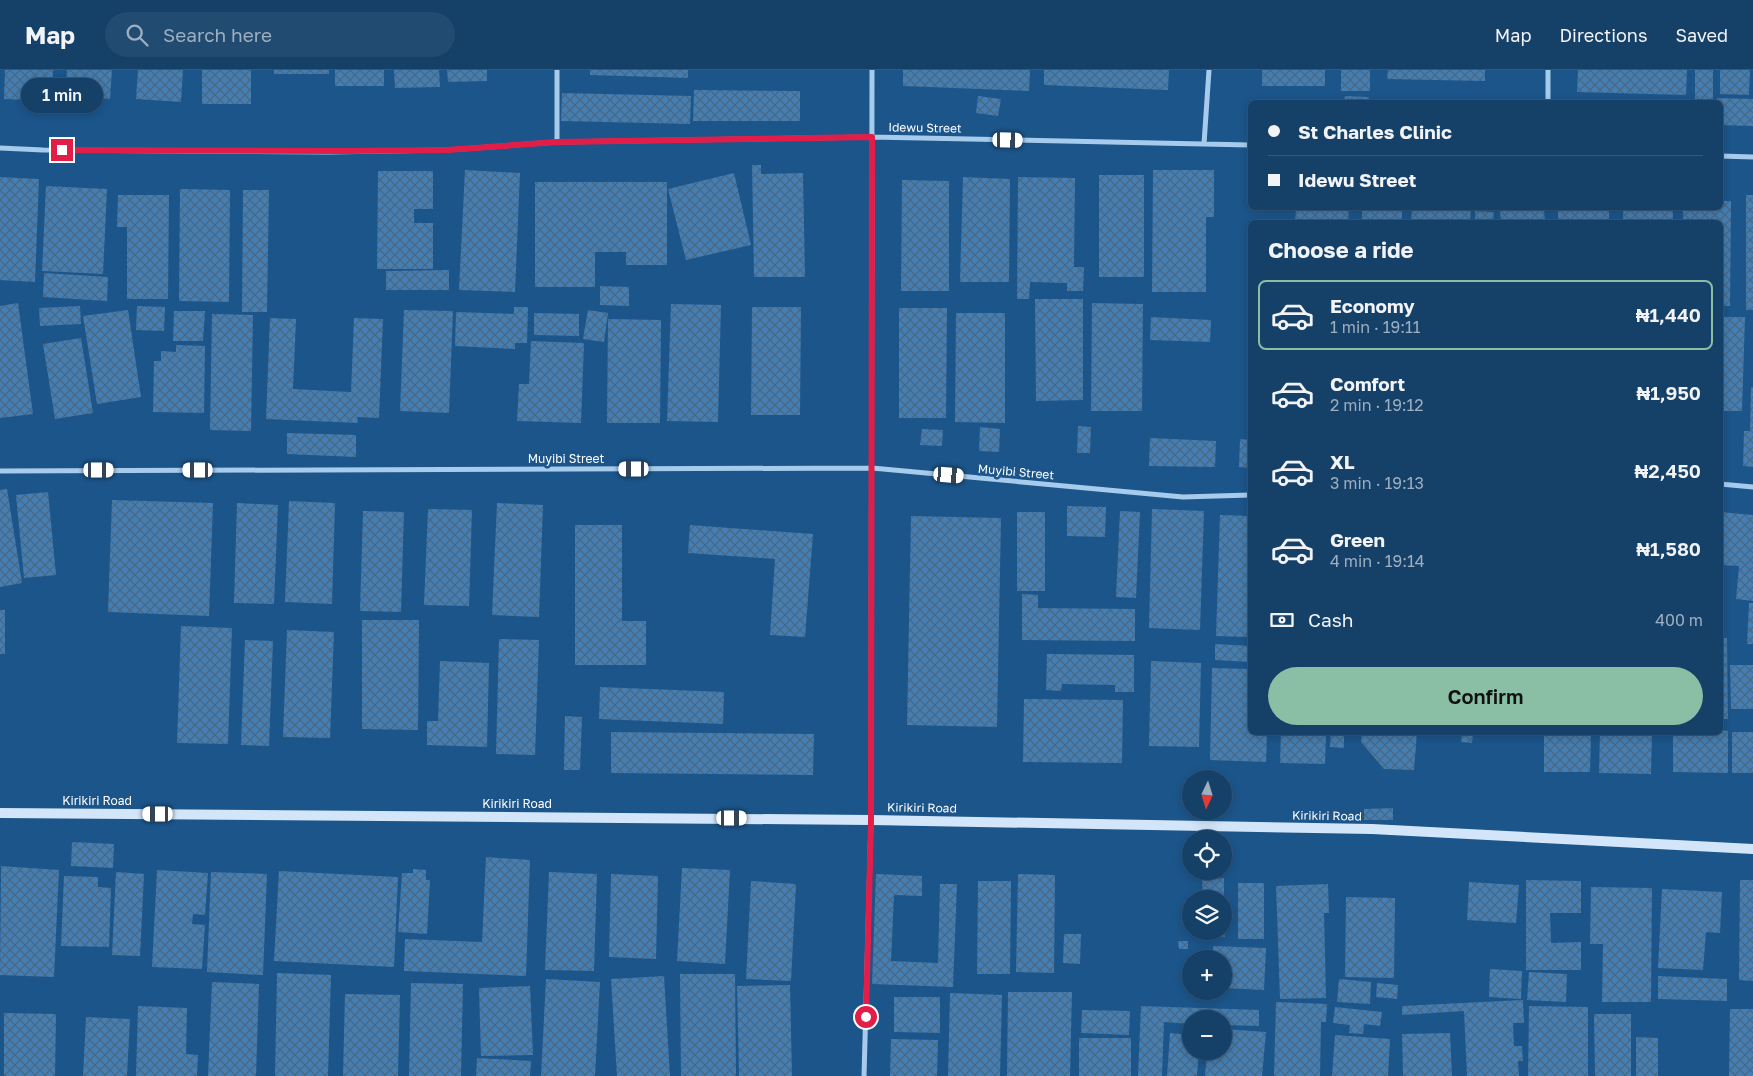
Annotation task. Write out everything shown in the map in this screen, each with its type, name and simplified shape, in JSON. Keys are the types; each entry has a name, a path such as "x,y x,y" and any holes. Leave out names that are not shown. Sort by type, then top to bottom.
{"main road":[{"name":"Kirikiri Road","path":"0,813 871,820 1372,829 1753,849"}],"street":[{"path":"557,142 558,70"},
{"path":"864,1076 871,820 872,70"},
{"path":"1204,144 1209,70"},
{"path":"1548,70 1548,100"},
{"name":"Idewu Street","path":"0,148 328,152 447,150 557,142 872,137 1248,145"},
{"path":"1723,156 1753,157"},
{"name":"Muyibi Street","path":"0,471 872,468 1183,497 1248,495"},
{"path":"1723,484 1753,487"}],"building":[{"path":"5,70 53,70 52,101 4,99"},
{"path":"67,70 112,70 110,99 65,95"},
{"path":"138,70 183,70 181,102 136,99"},
{"path":"202,70 251,70 251,104 202,104"},
{"path":"274,70 329,70 329,74 274,74"},
{"path":"335,70 384,70 384,86 335,86"},
{"path":"394,70 439,70 440,87 395,88"},
{"path":"447,70 487,70 487,81 448,82"},
{"path":"590,70 688,70 688,78 590,75"},
{"path":"903,70 1030,70 1029,91 903,86"},
{"path":"1044,70 1169,70 1168,90 1044,85"},
{"path":"1262,70 1325,70 1325,86 1262,86"},
{"path":"1341,70 1370,70 1370,91 1341,91"},
{"path":"1388,70 1485,70 1485,81 1387,79"},
{"path":"1578,70 1687,70 1686,95 1577,92"},
{"path":"1695,70 1713,70 1713,100 1695,100"},
{"path":"1720,70 1750,70 1749,95 1720,94"},
{"path":"694,90 800,91 800,121 693,121"},
{"path":"562,93 691,96 690,124 561,121"},
{"path":"978,96 1001,99 998,116 976,113"},
{"path":"1345,96 1369,97 1368,100 1344,100"},
{"path":"1717,98 1753,99 1753,126 1723,125 1723,100 1717,100"},
{"path":"752,165 761,165 761,174 803,173 805,277 754,277"},
{"path":"465,170 520,173 515,292 459,290"},
{"path":"1153,170 1214,170 1214,217 1206,217 1206,292 1152,292"},
{"path":"378,171 433,171 433,209 414,209 414,223 433,223 433,269 377,269"},
{"path":"734,173 751,245 686,260 668,189"},
{"path":"1099,175 1144,175 1144,277 1099,277"},
{"path":"0,177 39,179 35,282 0,280"},
{"path":"963,177 1010,179 1009,282 960,282"},
{"path":"1018,177 1075,178 1074,267 1084,267 1083,291 1067,291 1067,283 1030,282 1029,299 1017,299"},
{"path":"902,180 949,181 949,291 901,291"},
{"path":"535,182 667,182 667,265 626,265 626,252 595,252 595,287 535,287"},
{"path":"46,186 107,189 103,274 42,271"},
{"path":"180,189 230,190 229,302 179,301"},
{"path":"243,190 269,190 267,312 242,312"},
{"path":"118,195 169,195 168,299 127,299 127,227 117,227"},
{"path":"1746,195 1753,195 1753,310 1746,310"},
{"path":"1723,201 1731,201 1730,306 1723,306 1723,220 1683,220 1683,210 1723,210"},
{"path":"1296,210 1349,210 1348,220 1295,220"},
{"path":"1362,210 1402,210 1402,220 1362,220"},
{"path":"1412,210 1471,210 1470,220 1411,220"},
{"path":"1500,210 1544,210 1545,220 1501,220"},
{"path":"1558,210 1609,210 1609,220 1558,220"},
{"path":"1623,210 1673,210 1673,220 1623,220"},
{"path":"1475,211 1494,212 1493,220 1475,220"},
{"path":"449,270 449,290 386,290 386,271"},
{"path":"44,273 108,277 107,301 43,297"},
{"path":"600,286 629,287 629,306 600,305"},
{"path":"1035,299 1083,299 1083,400 1036,401"},
{"path":"18,303 33,414 0,418 0,306"},
{"path":"1092,303 1143,304 1142,411 1091,411"},
{"path":"671,304 721,305 718,422 667,421"},
{"path":"80,306 81,324 40,326 39,308"},
{"path":"137,306 165,307 164,331 136,330"},
{"path":"514,307 528,307 527,343 515,343 515,349 455,346 456,312 514,314"},
{"path":"752,307 801,307 800,415 751,415"},
{"path":"899,308 947,308 946,418 899,418"},
{"path":"128,310 141,397 97,404 83,316"},
{"path":"404,310 453,311 449,413 400,411"},
{"path":"588,310 608,313 604,342 583,339"},
{"path":"174,311 205,311 203,341 173,341"},
{"path":"534,313 579,314 579,336 534,335"},
{"path":"956,313 1005,313 1005,423 955,422"},
{"path":"212,314 253,315 251,431 210,430"},
{"path":"1151,317 1211,320 1210,342 1150,340"},
{"path":"1723,317 1745,317 1742,411 1723,411"},
{"path":"270,318 296,319 293,389 351,392 354,318 383,319 379,418 357,417 358,423 266,419"},
{"path":"608,319 661,320 660,423 607,423"},
{"path":"81,338 93,413 55,419 43,344"},
{"path":"531,341 584,343 581,423 517,421 519,384 529,384"},
{"path":"176,345 205,346 204,413 153,412 154,361 161,361 161,351 176,352"},
{"path":"1751,387 1753,387 1753,467 1743,466 1744,431 1750,431"},
{"path":"1078,426 1091,427 1090,453 1077,453"},
{"path":"980,427 1000,429 999,452 979,451"},
{"path":"922,429 943,430 942,446 920,445"},
{"path":"287,433 356,435 356,457 287,454"},
{"path":"1150,438 1216,441 1215,467 1149,466"},
{"path":"1240,439 1248,440 1248,468 1239,467"},
{"path":"7,489 22,583 0,587 0,490"},
{"path":"48,492 56,575 24,578 16,495"},
{"path":"112,500 213,503 209,616 108,612"},
{"path":"289,501 335,503 332,604 285,602"},
{"path":"237,503 278,505 274,604 234,603"},
{"path":"497,503 543,505 539,617 492,615"},
{"path":"1067,506 1106,507 1105,537 1067,536"},
{"path":"428,509 472,510 469,606 424,605"},
{"path":"1152,509 1204,511 1200,630 1149,628"},
{"path":"363,511 404,512 401,612 360,611"},
{"path":"1120,511 1140,512 1136,598 1116,597"},
{"path":"1017,512 1045,512 1045,591 1017,591"},
{"path":"1723,512 1753,515 1753,601 1736,599 1739,566 1723,565"},
{"path":"1220,515 1248,516 1248,637 1216,636"},
{"path":"911,516 1001,518 997,727 907,725"},
{"path":"575,525 622,525 622,621 646,621 646,665 575,665"},
{"path":"690,525 813,534 805,637 770,635 775,559 688,553"},
{"path":"1022,594 1038,595 1038,608 1135,609 1135,641 1022,640"},
{"path":"1749,603 1753,603 1753,644 1747,644"},
{"path":"0,610 5,610 5,654 0,654"},
{"path":"362,620 419,620 418,730 362,729"},
{"path":"181,626 232,628 228,744 177,743"},
{"path":"287,630 334,632 330,738 283,737"},
{"path":"1723,638 1727,638 1728,719 1723,719"},
{"path":"499,639 539,640 535,755 496,754"},
{"path":"245,640 273,641 269,746 241,745"},
{"path":"1215,644 1248,646 1248,662 1215,660"},
{"path":"1047,654 1134,655 1134,692 1115,692 1115,685 1062,684 1061,691 1046,690"},
{"path":"440,661 489,663 487,747 427,745 427,721 438,721"},
{"path":"1151,661 1201,663 1199,747 1149,746"},
{"path":"1730,665 1753,665 1753,709 1731,709"},
{"path":"1212,668 1248,669 1248,735 1267,735 1266,762 1210,760"},
{"path":"600,687 724,692 723,724 599,719"},
{"path":"1024,699 1123,700 1122,763 1023,762"},
{"path":"565,716 582,717 580,770 564,770"},
{"path":"1723,730 1728,731 1728,773 1673,772 1673,735 1723,735"},
{"path":"611,732 814,734 813,775 611,773"},
{"path":"1732,732 1753,732 1753,773 1732,773"},
{"path":"1281,735 1326,735 1325,764 1280,763"},
{"path":"1331,735 1344,735 1344,748 1330,747"},
{"path":"1362,735 1417,735 1414,770 1384,769 1361,742"},
{"path":"1462,735 1473,735 1472,743 1461,742"},
{"path":"1544,735 1591,735 1590,772 1544,772"},
{"path":"1600,735 1652,735 1651,774 1599,773"},
{"path":"1393,808 1393,820 1364,820 1364,809"},
{"path":"72,842 114,844 113,868 71,866"},
{"path":"486,857 530,860 526,976 404,971 405,939 482,942"},
{"path":"1,866 59,870 54,977 0,975"},
{"path":"682,868 730,870 725,964 677,961"},
{"path":"413,869 426,870 426,880 430,880 427,934 398,932 402,873 413,873"},
{"path":"157,870 208,873 205,915 193,914 192,924 205,925 202,969 152,967"},
{"path":"279,871 398,877 394,967 274,961"},
{"path":"116,872 144,874 140,956 112,955"},
{"path":"211,872 267,874 263,975 207,972"},
{"path":"549,872 597,874 594,971 545,970"},
{"path":"611,874 658,876 656,959 609,957"},
{"path":"876,874 922,876 922,896 894,895 891,961 938,963 940,884 957,884 953,987 872,984"},
{"path":"1018,874 1055,875 1054,973 1016,972"},
{"path":"64,876 98,877 98,887 111,888 109,947 61,946"},
{"path":"1202,880 1224,880 1224,890 1203,890"},
{"path":"1526,880 1581,881 1581,913 1550,913 1551,943 1581,942 1581,970 1526,970"},
{"path":"1740,880 1753,880 1753,981 1739,980"},
{"path":"751,881 796,884 791,981 746,979"},
{"path":"978,881 1011,881 1010,974 977,974"},
{"path":"1469,882 1519,885 1516,923 1467,920"},
{"path":"1238,883 1264,883 1264,939 1238,939"},
{"path":"1328,884 1329,913 1324,913 1326,998 1280,999 1276,886"},
{"path":"1591,887 1652,888 1651,1002 1602,1002 1603,944 1590,944"},
{"path":"1662,889 1722,892 1720,933 1706,932 1703,970 1658,968"},
{"path":"1346,897 1395,898 1394,978 1345,977"},
{"path":"1064,934 1081,934 1080,964 1063,963"},
{"path":"1178,941 1188,941 1188,949 1179,949"},
{"path":"1213,946 1266,948 1264,990 1232,988 1232,950 1213,950"},
{"path":"1490,969 1522,971 1521,999 1489,997"},
{"path":"1529,972 1567,974 1566,1002 1527,1000"},
{"path":"277,973 331,975 328,1076 275,1076"},
{"path":"680,974 735,974 736,1076 681,1076"},
{"path":"664,976 670,1076 617,1076 611,979"},
{"path":"1658,976 1727,979 1727,1001 1658,999"},
{"path":"546,979 600,982 595,1076 541,1076"},
{"path":"1339,979 1371,982 1370,1004 1337,1002"},
{"path":"212,982 259,984 256,1076 208,1076"},
{"path":"411,983 463,984 461,1076 409,1076"},
{"path":"1377,983 1398,985 1397,999 1376,997"},
{"path":"790,985 792,1076 739,1076 737,986"},
{"path":"530,986 533,1055 481,1056 479,988"},
{"path":"1008,992 1072,992 1070,1076 1007,1076"},
{"path":"950,993 1002,995 1000,1076 948,1076"},
{"path":"345,994 400,995 398,1076 343,1076"},
{"path":"894,997 940,997 940,1033 894,1032"},
{"path":"1523,1000 1524,1023 1513,1023 1514,1046 1522,1046 1523,1061 1518,1061 1519,1076 1467,1076 1464,1011 1402,1015 1402,1006"},
{"path":"1276,1002 1327,1004 1326,1022 1321,1022 1320,1076 1274,1076"},
{"path":"138,1006 187,1008 186,1054 198,1055 197,1076 136,1076"},
{"path":"1141,1006 1259,1010 1259,1026 1232,1025 1232,1010 1182,1010 1182,1023 1164,1022 1162,1076 1138,1076"},
{"path":"1529,1006 1588,1007 1588,1076 1528,1076"},
{"path":"1335,1007 1382,1012 1380,1026 1364,1024 1363,1034 1349,1033 1350,1025 1333,1023"},
{"path":"1730,1009 1753,1009 1753,1076 1729,1076"},
{"path":"1082,1010 1130,1011 1129,1035 1081,1033"},
{"path":"4,1013 56,1014 55,1076 4,1076"},
{"path":"1594,1014 1631,1014 1631,1076 1595,1076"},
{"path":"86,1017 130,1019 127,1076 83,1076"},
{"path":"1232,1030 1266,1032 1262,1076 1205,1076 1206,1060 1232,1060"},
{"path":"1170,1033 1182,1034 1182,1060 1198,1060 1197,1076 1167,1076"},
{"path":"1450,1033 1452,1076 1403,1076 1402,1034"},
{"path":"1335,1035 1390,1039 1388,1076 1332,1076"},
{"path":"1636,1037 1658,1038 1658,1076 1636,1076"},
{"path":"1079,1038 1131,1038 1131,1076 1079,1076"},
{"path":"891,1039 938,1040 937,1076 890,1076"},
{"path":"477,1058 531,1061 530,1076 476,1076"}],"route":[{"path":"62,150 309,152 447,150 557,142 872,137 871,820 866,1017"}]}
